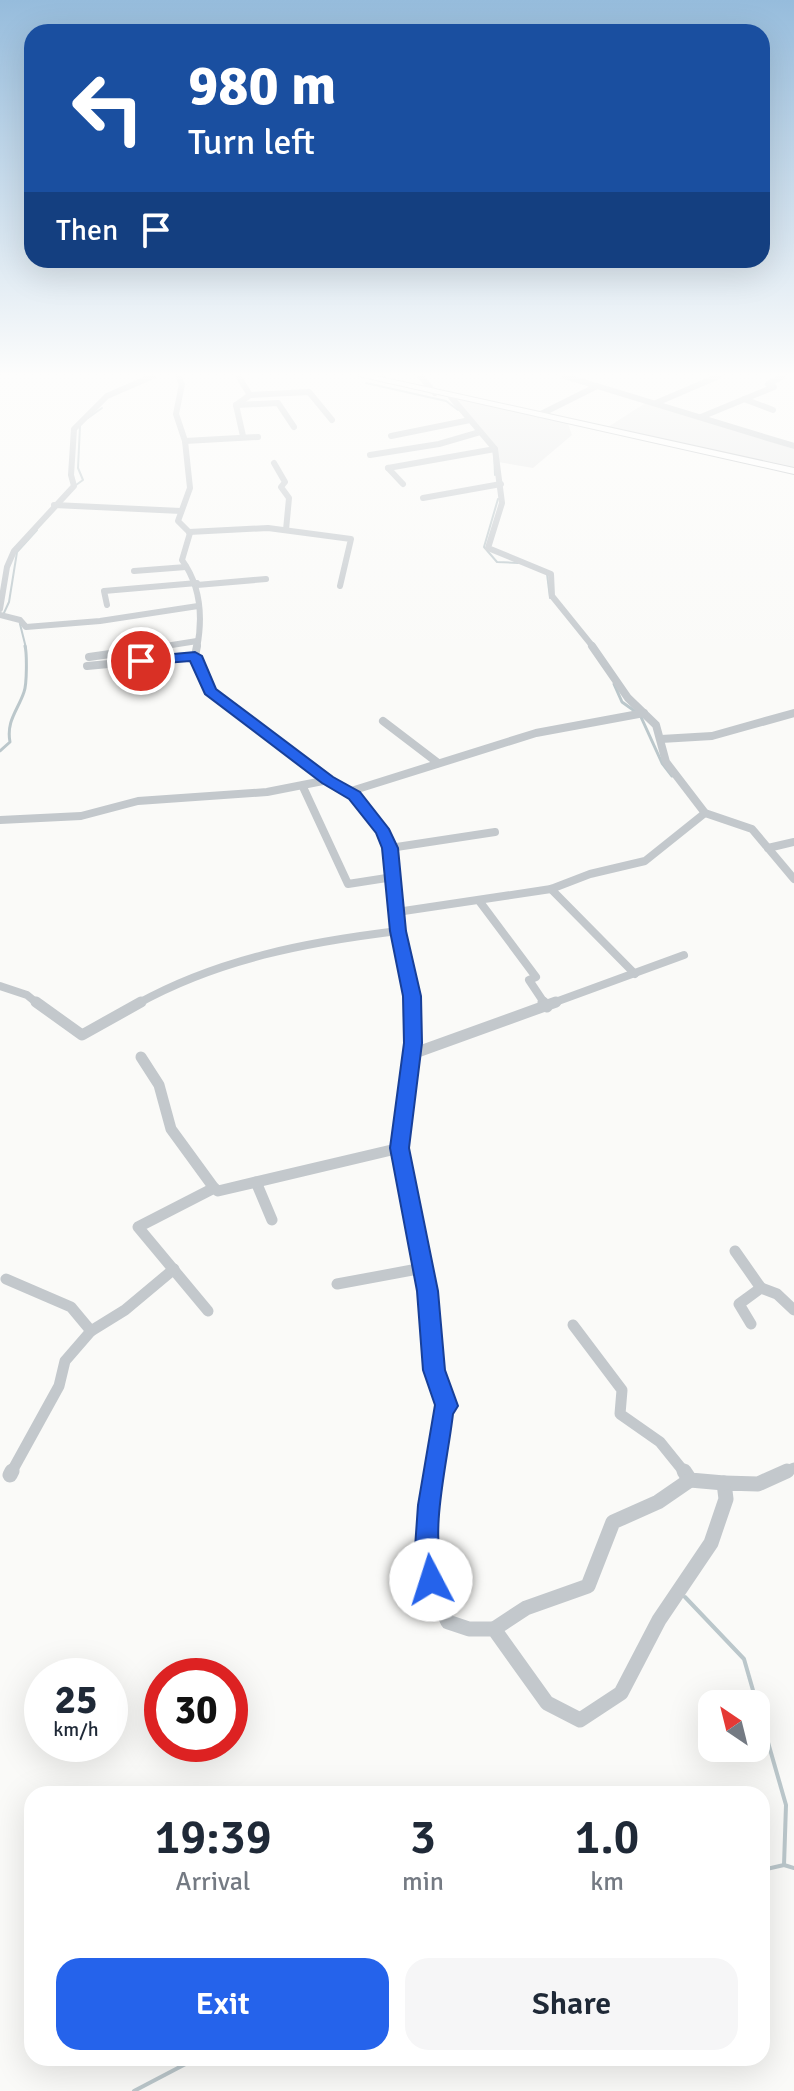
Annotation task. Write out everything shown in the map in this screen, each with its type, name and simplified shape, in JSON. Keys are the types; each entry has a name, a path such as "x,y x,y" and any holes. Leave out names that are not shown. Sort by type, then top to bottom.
{"street":[{"path":"71,474 74,486 14,551 7,565 3,584 6,596 0,612 20,620 26,627 100,621 198,606"},
{"path":"188,474 190,488 178,521 189,532 286,530 351,539 340,586"},
{"path":"280,474 285,482 281,487 289,498 286,530"},
{"path":"393,474 403,484"},
{"path":"499,474 502,503 488,548 551,574 552,596 610,667 628,698 656,725 666,762 705,813 752,829 794,879"},
{"path":"423,498 501,484"},
{"path":"54,505 181,511"},
{"path":"189,532 182,560 197,584 195,656 210,691 367,808 390,848 398,931 412,996 412,1054 400,1148 423,1268 434,1370 447,1406 442,1412 426,1562 436,1599 448,1622 469,1629 494,1629 526,1608 588,1586 613,1522 658,1502 690,1480 758,1484 794,1468"},
{"path":"134,571 186,567"},
{"path":"107,605 104,591 266,579"},
{"path":"195,656 88,662 197,641"},
{"path":"348,792 412,775 438,763 538,733 644,713"},
{"path":"661,739 713,734 794,713"},
{"path":"383,721 438,763"},
{"path":"0,820 81,816 156,798 303,787 328,780"},
{"path":"303,787 348,884 393,877"},
{"path":"397,912 551,889 590,874 645,861 705,813"},
{"path":"390,848 495,832"},
{"path":"768,848 794,842"},
{"path":"551,889 635,974"},
{"path":"480,902 536,977 529,980 547,1007"},
{"path":"0,986 14,993 27,994 47,1013 58,1017 71,1032 82,1035 156,996 229,963 349,936 398,931"},
{"path":"412,1054 684,955"},
{"path":"141,1057 159,1085 171,1129 218,1191 400,1148"},
{"path":"256,1182 272,1220"},
{"path":"208,1311 138,1227 214,1188"},
{"path":"735,1251 761,1288 777,1294 794,1310"},
{"path":"337,1284 423,1268"},
{"path":"10,1475 54,1396 65,1361 91,1331 125,1310 174,1269"},
{"path":"6,1279 71,1307 91,1331"},
{"path":"751,1324 739,1304 761,1288"},
{"path":"573,1325 622,1390 620,1414 643,1427 672,1451 690,1480"},
{"path":"494,1629 547,1703 580,1720 621,1693 659,1620 711,1543 726,1499 724,1483"}],"waterway":[{"path":"76,485 83,480 80,474"},
{"path":"498,499 484,547 497,562 518,563"},
{"path":"3,615 9,602 17,552 37,530"},
{"path":"547,574 550,598"},
{"path":"20,624 26,648"},
{"path":"0,751 10,742 11,722 25,688 25,646"},
{"path":"614,684 622,702 636,712"},
{"path":"641,717 662,763 672,776"},
{"path":"685,1597 744,1659 786,1805 784,1865"},
{"path":"770,1868 784,1865"},
{"path":"784,1865 794,1868"},
{"path":"134,2091 182,2066"}],"route":[{"path":"141,661 195,656 197,668 210,691 354,796 367,808 390,848 398,931 412,996 413,1043 400,1148 427,1291 434,1370 447,1406 442,1412 430,1505 426,1562 431,1580"}]}
